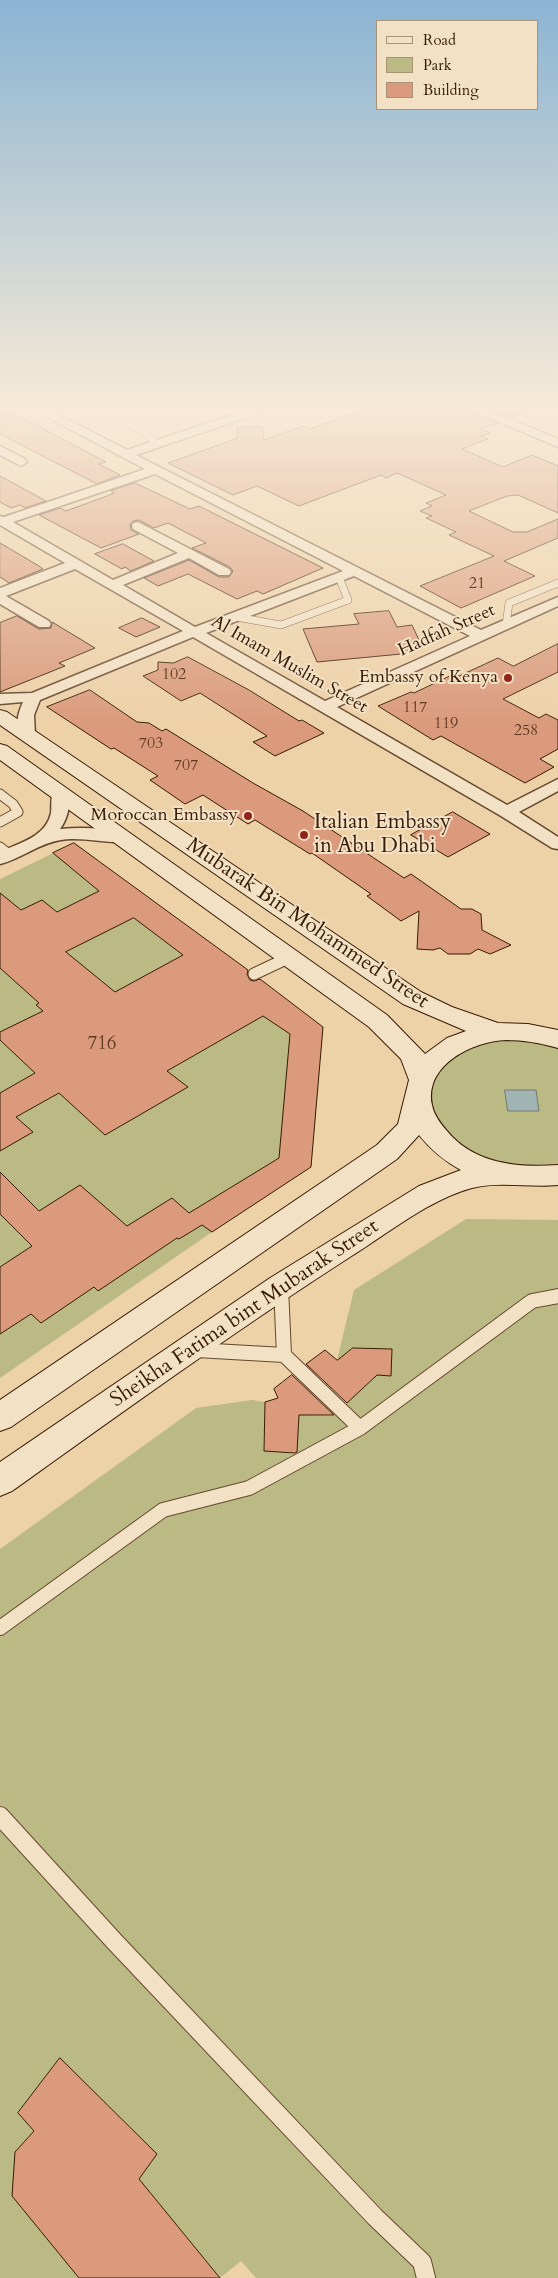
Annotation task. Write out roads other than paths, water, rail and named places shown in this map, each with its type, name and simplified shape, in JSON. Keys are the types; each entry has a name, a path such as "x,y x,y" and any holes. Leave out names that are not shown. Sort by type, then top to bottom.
{"main road":[{"name":"Mubarak Bin Mohammed Street","path":"0,716 412,998 450,1016 497,1032"},
{"name":"Mubarak Bin Mohammed Street","path":"0,750 290,957 396,1036 413,1055 420,1090 423,1120 435,1138 453,1153 476,1166 503,1174"},
{"path":"531,1033 558,1028"},
{"path":"0,1417 387,1152 410,1128 420,1090 432,1061 449,1047 472,1037 497,1032 531,1033 558,1039"},
{"path":"503,1174 551,1178"},
{"name":"Sheikha Fatima bint Mubarak Street","path":"0,1482 186,1350 281,1286 429,1193 469,1178 503,1174"}],"street":[{"path":"1,521 15,516"},
{"path":"248,516 481,636"},
{"name":"Al Imam Muslim Street","path":"1,521 507,812 558,844"},
{"path":"138,526 224,572"},
{"path":"112,584 190,554"},
{"path":"0,593 76,564"},
{"path":"0,699 34,697 194,632 355,571"},
{"path":"0,598 44,624"},
{"name":"Hadfah Street","path":"325,708 558,601"},
{"path":"27,734 24,720 27,709 34,697"},
{"path":"507,812 558,784"},
{"path":"44,838 58,822 60,794"},
{"path":"3,853 44,838 84,833 120,837"}],"lane":[{"path":"236,617 281,626 348,600 339,578"},
{"path":"506,625 509,604 558,583"},
{"path":"0,794 13,804 18,812 0,822"},
{"path":"254,974 290,957"},
{"path":"281,1286 284,1355"},
{"path":"0,1628 163,1510 248,1488 360,1428 532,1301 558,1296"},
{"path":"186,1350 284,1355 360,1428"},
{"path":"0,1816 114,1941 375,2218 422,2262 426,2278"}],"place":[{"name":"Embassy of Kenya","path":"508,678"},
{"name":"Moroccan Embassy","path":"248,816"},
{"name":"Italian Embassy in Abu Dhabi","path":"304,835"}]}
